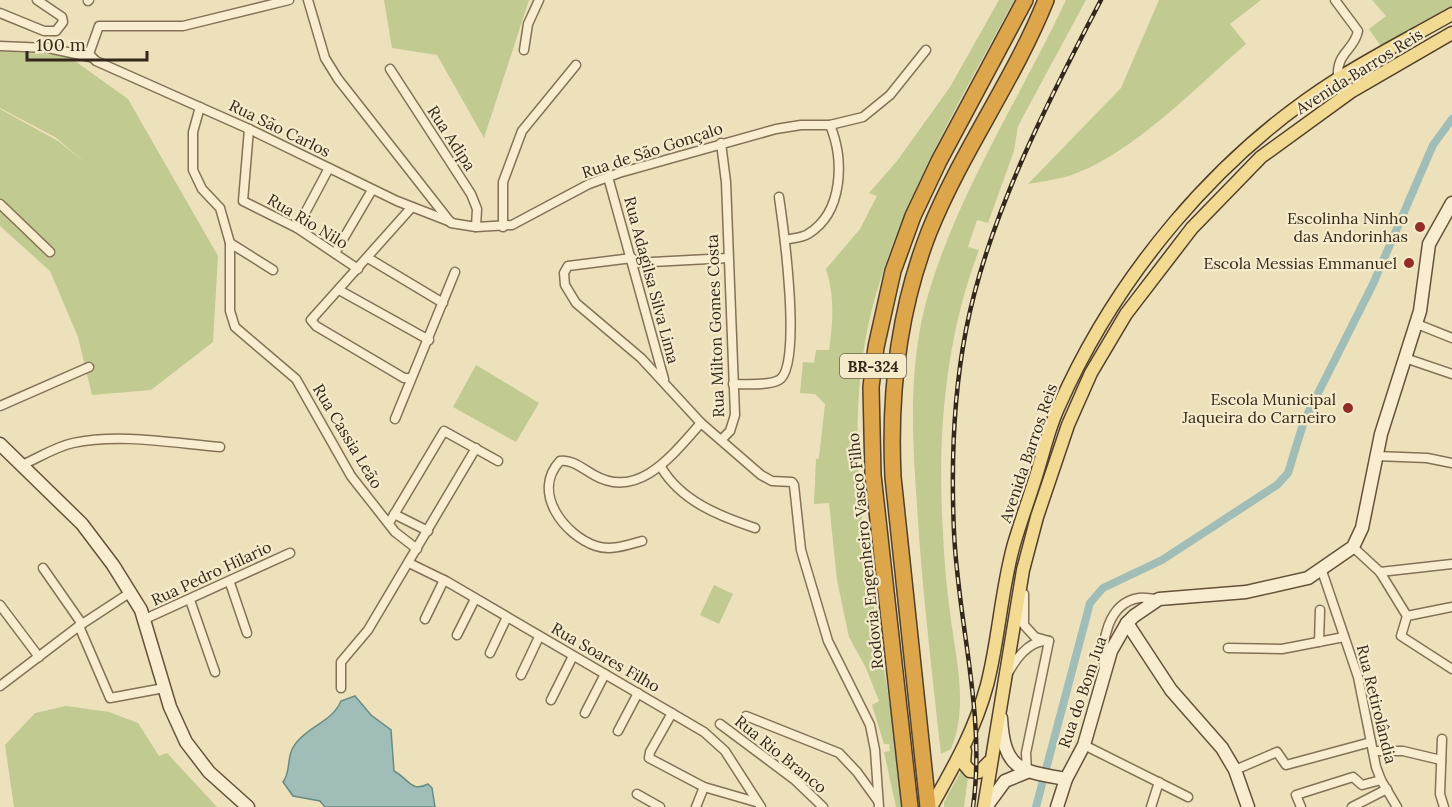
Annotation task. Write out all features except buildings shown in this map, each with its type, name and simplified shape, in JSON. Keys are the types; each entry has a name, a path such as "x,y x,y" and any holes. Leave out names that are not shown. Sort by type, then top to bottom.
{"highway":[{"name":"Rodovia Engenheiro Vasco Filho","path":"910,807 873,475 871,387 876,347 894,270 913,216 939,161 1025,0"},
{"name":"Rodovia Engenheiro Vasco Filho","path":"929,807 893,477 891,428 898,342 906,306 929,232 1046,0"}],"main road":[{"name":"Avenida Barros Reis","path":"929,807 965,746 987,685 1014,544 1057,409 1093,338 1147,258 1204,189 1267,132 1338,78 1452,14"},
{"name":"Avenida Barros Reis","path":"985,807 989,762 1023,570 1050,476 1091,373 1126,314 1192,228 1261,157 1298,128 1353,91 1452,33"},
{"path":"965,746 966,768 979,772 989,762"}],"street":[{"path":"0,14 42,30 56,31 63,20 37,0"},
{"path":"93,59 99,26 183,26 289,0"},
{"path":"308,0 321,45 332,69 451,223"},
{"path":"524,50 528,24 539,0"},
{"path":"1335,0 1358,31 1355,40 1341,56 1338,78"},
{"name":"Rua São Carlos","path":"0,46 48,48 93,59 249,129 411,208 451,223"},
{"name":"Rua de São Gonçalo","path":"451,223 476,227 503,227 520,222 580,189 608,177 721,143 801,125 830,125 863,117 875,109 926,50"},
{"path":"503,227 503,182 522,131 576,65"},
{"name":"Rua Adipa","path":"390,69 471,194 477,209 476,227"},
{"name":"Rua Cassia Leão","path":"200,107 193,132 193,170 202,189 220,208 230,243 231,311 235,327 296,379 351,476 389,523 417,549"},
{"path":"785,240 808,234 825,215 832,200 841,163 830,125"},
{"name":"Rua Rio Nilo","path":"249,129 243,201 297,228 358,269"},
{"name":"Rua Milton Gomes Costa","path":"721,143 726,182 733,384 733,424 722,439 766,479 794,484 801,550 828,641 870,725 875,750 879,804"},
{"path":"297,228 328,168"},
{"name":"Rua Adagilsa Silva Lima","path":"608,177 665,382 700,423 722,439"},
{"path":"335,253 372,190"},
{"path":"733,384 777,381 784,375 791,321 785,240 779,197"},
{"path":"0,204 50,252"},
{"path":"411,208 311,322 405,378 411,378"},
{"path":"1104,674 1101,650 1106,629 1115,614 1127,603 1139,598 1159,599 1246,592 1301,580 1322,571 1353,547 1362,528 1376,456 1395,382 1405,358 1422,300 1426,254 1434,232 1450,210"},
{"path":"230,243 273,270"},
{"path":"368,258 443,303"},
{"path":"665,382 576,303 565,285 564,273 568,266 728,258"},
{"path":"395,419 455,272"},
{"path":"339,290 429,340"},
{"path":"1416,324 1452,338"},
{"path":"1405,358 1452,374"},
{"path":"0,406 88,367"},
{"path":"642,541 613,548 598,546 586,541 554,512 549,490 557,464 564,460 603,480 617,483 644,476 661,467 700,423"},
{"path":"389,523 438,436 444,431 498,461"},
{"path":"22,465 70,443 95,440 124,439 220,447"},
{"path":"0,444 82,524 131,592 145,619 177,725 191,750 209,772 248,807"},
{"path":"341,688 341,662 362,640 476,448"},
{"path":"1376,456 1452,463"},
{"path":"661,467 677,489 693,500 731,520 755,528"},
{"path":"394,514 428,531"},
{"path":"1353,547 1380,572 1407,616 1401,634 1452,669"},
{"name":"Rua Pedro Hilario","path":"145,619 230,583 290,553"},
{"name":"Rua Soares Filho","path":"409,563 444,580 638,693 717,743 733,763 758,804"},
{"path":"1380,572 1452,564"},
{"path":"43,568 80,625 111,698 164,688"},
{"path":"1023,570 1023,622 1035,637 1049,641"},
{"name":"Rua Retirolândia","path":"1322,571 1358,677 1381,780 1397,807"},
{"path":"425,619 444,580"},
{"path":"230,583 248,633"},
{"path":"0,687 80,625 131,592"},
{"path":"457,635 475,599"},
{"path":"1159,599 1127,623 1171,690 1222,748 1234,770 1248,807"},
{"path":"190,600 215,672"},
{"path":"0,605 39,657"},
{"path":"1407,616 1452,607"},
{"path":"1319,642 1320,610"},
{"path":"490,653 507,617"},
{"name":"Rua do Bom Jua","path":"1058,807 1066,779 1084,746 1111,651 1127,623"},
{"path":"521,675 539,637"},
{"path":"1228,648 1282,649 1344,637"},
{"path":"1004,681 1026,650 1035,643 1049,641"},
{"path":"1032,773 1026,753 1049,641"},
{"path":"551,700 573,656"},
{"path":"585,713 605,674"},
{"path":"618,731 638,693"},
{"path":"1000,699 1003,742 1014,760 1032,773"},
{"path":"672,713 649,757 704,787 758,804"},
{"path":"746,716 839,753 863,779 879,804"},
{"name":"Rua Rio Branco","path":"720,724 795,780 823,807"},
{"path":"1442,739 1440,794 1444,807"},
{"path":"1234,770 1277,752 1286,765 1371,742"},
{"path":"1084,746 1188,797"},
{"path":"1373,751 1403,750 1441,760"},
{"path":"985,807 1005,781 1032,773 1066,779"},
{"path":"1301,807 1296,795 1353,777 1361,785 1381,780"},
{"path":"1150,807 1159,782"},
{"path":"696,807 704,787"},
{"path":"1352,807 1387,789"},
{"path":"637,794 660,807"}],"green space":[{"path":"384,0 529,0 484,138 437,55 392,48"},
{"path":"999,0 1014,0 933,152 898,231 871,313 862,358 858,404 860,497 871,590 903,807 896,807 884,752 890,751 889,744 884,744 872,705 879,701 866,668 849,637 837,580 829,503 814,504 816,459 819,458 825,404 815,394 800,393 803,362 814,363 816,350 829,350 832,310 831,290 826,269 860,229 877,196 869,193 897,161 950,87"},
{"path":"1066,0 1086,0 1018,126 1014,151 988,223 977,220 968,247 979,250 967,284 951,353 941,461 945,560 960,696 957,732 951,749 941,754 924,599 915,479 913,400 917,348 928,295 956,218"},
{"path":"1159,0 1261,0 1230,24 1246,44 1160,120 1113,155 1089,168 1065,177 1028,184 1121,88"},
{"path":"1372,0 1452,0 1452,8 1382,48 1369,29 1386,16"},
{"path":"0,51 68,56 128,99 218,256 213,342 151,390 92,395 78,337 50,271 0,226 0,109 58,141 87,164 55,137 0,108"},
{"path":"476,365 539,403 516,442 453,407"},
{"path":"714,585 733,594 719,624 700,615"},
{"path":"66,706 109,712 138,723 159,756 167,753 217,807 14,807 5,745 35,713"},
{"path":"961,771 968,777 964,807 944,807 944,802"}],"water":[{"path":"355,696 371,715 391,730 394,771 413,786 428,784 432,788 435,807 325,807 320,801 293,796 283,782 289,758 296,743 332,714 341,701"}],"waterway":[{"path":"1036,807 1090,603 1103,588 1162,560 1277,485 1288,473 1304,421 1373,284 1433,145 1452,119"}],"railway":[{"path":"973,807 976,773 974,704 956,566 953,507 953,456 958,380 976,288 1004,203 1041,119 1101,0"}],"place":[{"name":"Escolinha Ninho das Andorinhas","path":"1420,227"},
{"name":"Escola Messias Emmanuel","path":"1409,263"},
{"name":"Escola Municipal Jaqueira do Carneiro","path":"1348,408"}]}
